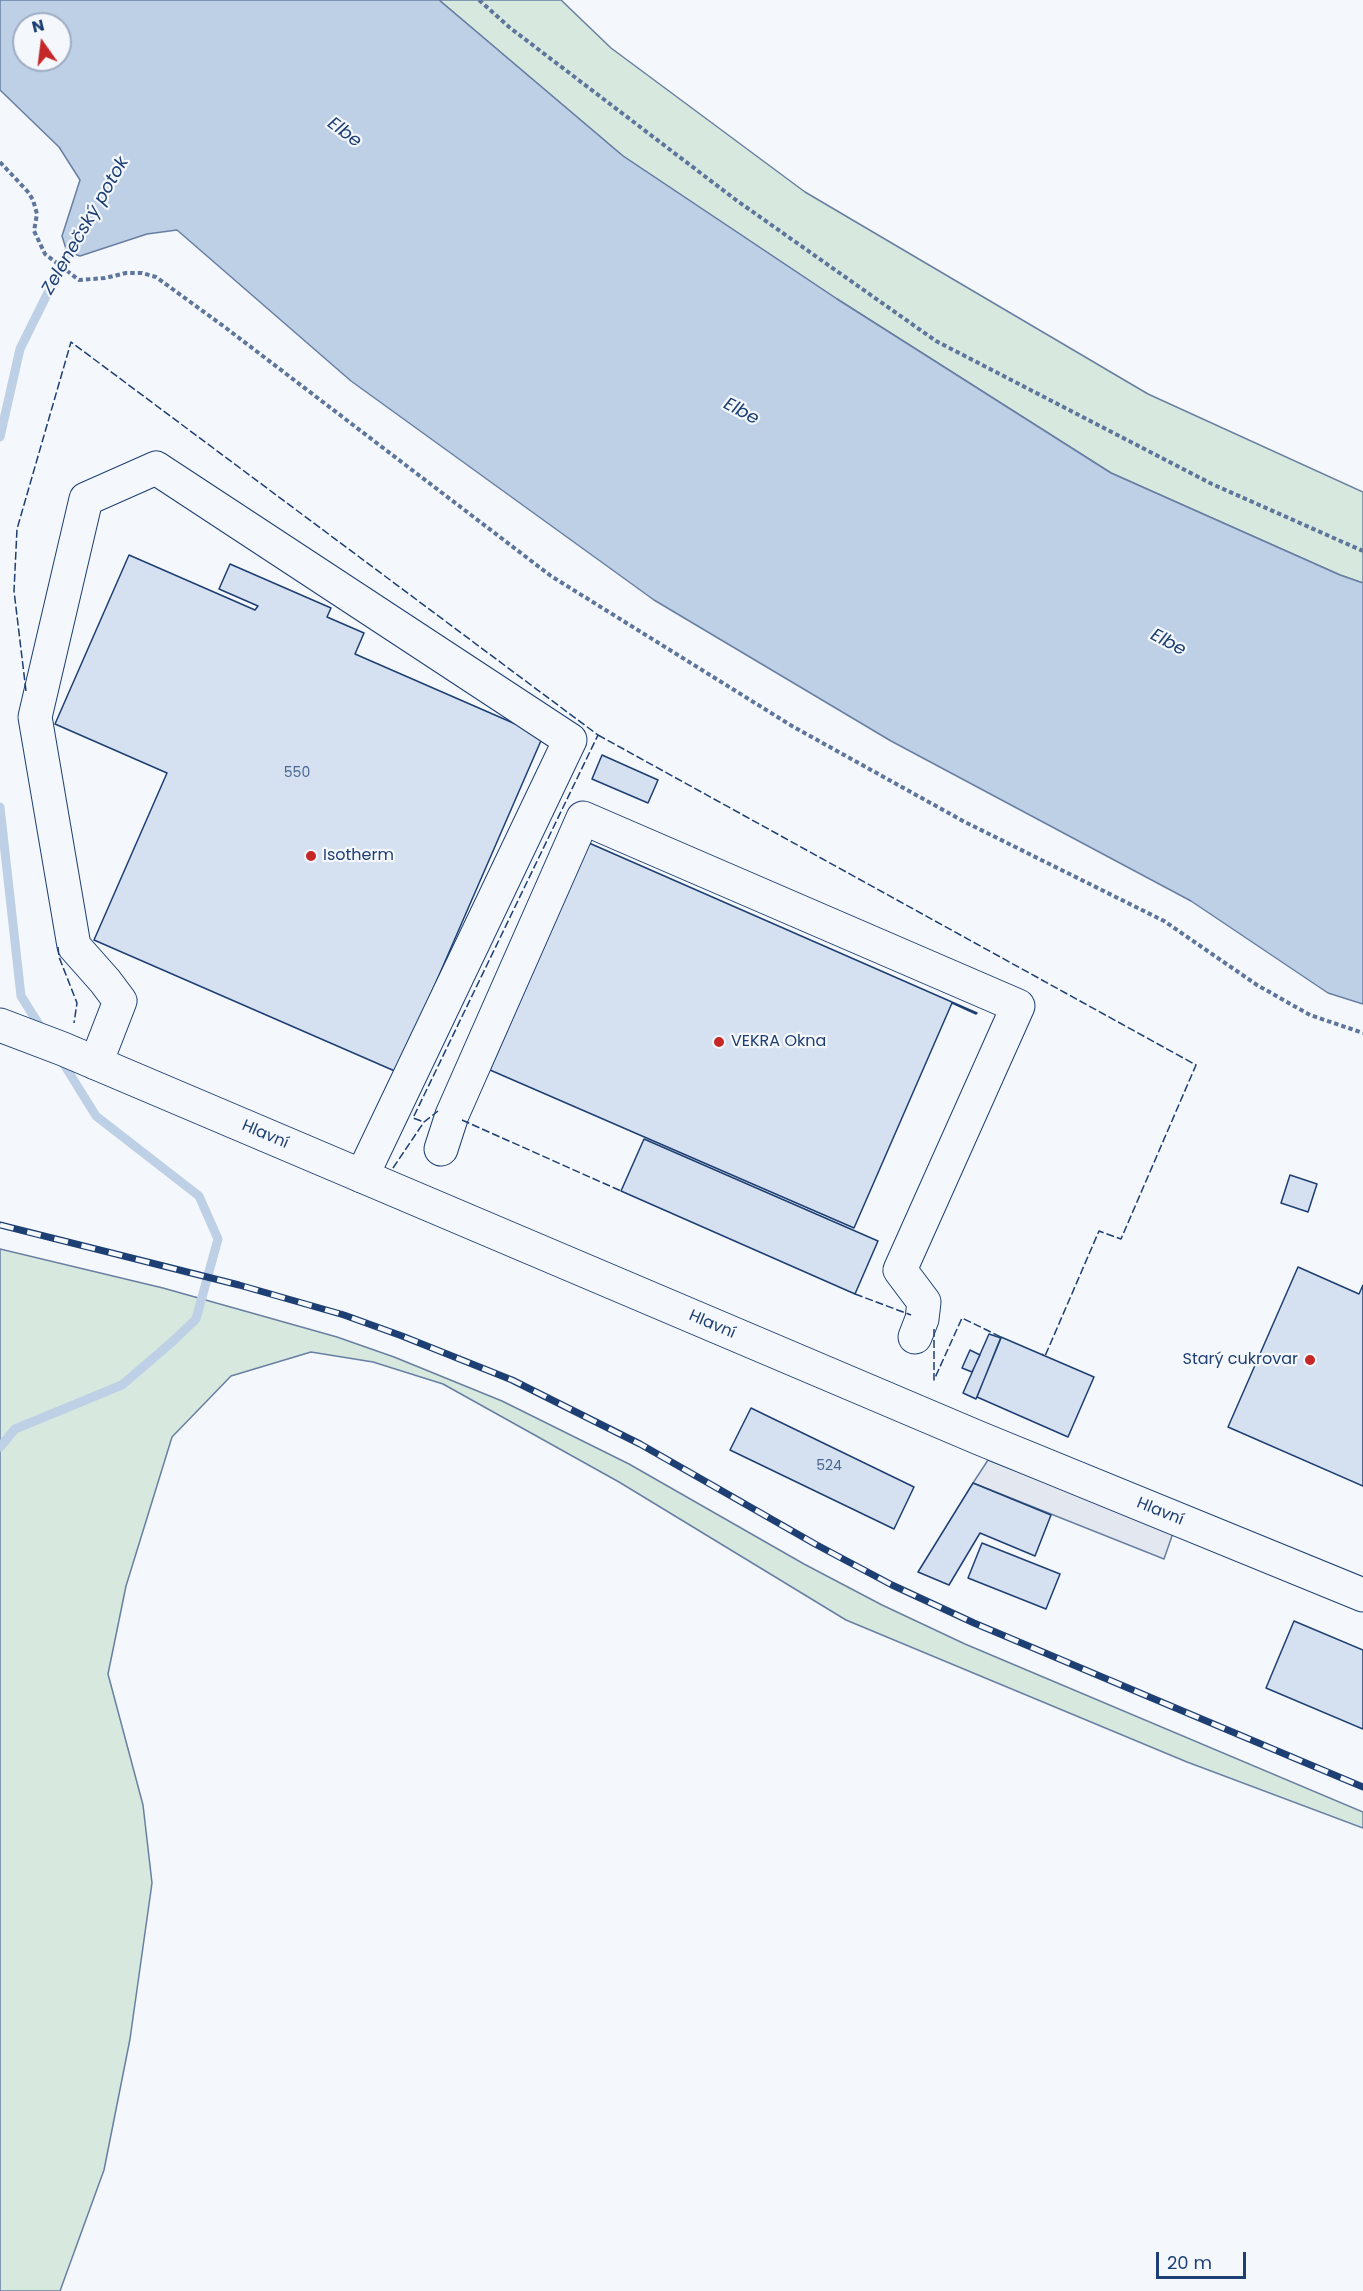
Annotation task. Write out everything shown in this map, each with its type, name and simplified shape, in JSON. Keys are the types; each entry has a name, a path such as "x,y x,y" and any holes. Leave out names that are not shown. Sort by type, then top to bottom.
{"main road":[{"path":"96,1063 120,1001 74,946 35,717 86,499 156,468 570,740 362,1176"},
{"path":"441,1149 452,1116 583,818 1018,1006 900,1270 924,1302 922,1319 915,1337"},
{"name":"Hlavní","path":"0,1025 63,1049 979,1438 1363,1595"}],"path":[{"path":"479,0 509,27 736,200 936,341 1212,484 1363,551"},
{"path":"0,162 33,200 36,214 34,231 45,255 78,280 105,278 126,273 142,273 156,277 551,576 792,726 963,821 1164,921 1257,985 1310,1015 1363,1033"}],"shaded area":[{"path":"439,0 561,0 611,48 805,192 1148,394 1363,492 1363,583 1340,575 1111,473 837,299 623,156"},
{"path":"0,1249 163,1288 337,1337 394,1357 502,1401 629,1464 804,1564 882,1605 965,1644 1363,1812 1363,1828 1187,1762 846,1620 619,1482 443,1384 373,1362 311,1352 231,1376 172,1437 126,1586 108,1674 143,1805 152,1883 130,2039 104,2170 60,2291 0,2291"},
{"path":"988,1460 1173,1533 1164,1559 973,1483"}],"water":[{"name":"Elbe","path":"0,0 439,0 623,156 837,299 1111,473 1340,575 1363,583 1363,1004 1328,993 1191,901 891,741 654,600 351,381 177,230 147,234 80,256 67,252 62,236 80,180 59,147 0,90"}],"building":[{"name":"Isotherm","path":"129,555 255,610 258,606 219,589 230,564 331,608 327,617 364,633 355,654 543,736 397,1072 94,940 167,773 55,724"},
{"path":"602,755 658,780 648,803 592,779"},
{"name":"VEKRA Okna","path":"589,843 977,1013 952,1003 854,1228 490,1070"},
{"path":"644,1139 878,1241 855,1294 621,1191"},
{"path":"1290,1175 1317,1184 1308,1212 1281,1203"},
{"name":"Starý cukrovar","path":"1298,1267 1359,1294 1363,1285 1363,1486 1228,1427"},
{"path":"989,1334 1001,1338 976,1399 963,1393"},
{"path":"1001,1337 1094,1377 1068,1437 977,1397"},
{"path":"970,1350 980,1355 972,1372 962,1368"},
{"path":"751,1408 914,1487 894,1529 730,1450"},
{"path":"973,1483 1051,1515 1035,1556 980,1533 949,1585 918,1572"},
{"path":"982,1543 1060,1574 1046,1609 968,1578"},
{"path":"1294,1621 1363,1650 1363,1729 1266,1688"}],"waterway":[{"name":"Zelenečský potok","path":"0,437 20,349 72,244"},
{"name":"Zelenečský potok","path":"0,807 21,996 43,1031"},
{"name":"Zelenečský potok","path":"0,1447 15,1429 122,1385 172,1342 196,1319 218,1239 199,1196 96,1116 60,1058"}],"railway":[{"path":"0,1225 239,1285 344,1315 512,1380 640,1444 815,1544 892,1585 974,1623 1363,1787"}],"fence":[{"path":"26,691 14,591 17,529 71,342 598,735 413,1118 424,1122"},
{"path":"598,735 1196,1065 1121,1239 1099,1231 1045,1356 1042,1354"},
{"path":"58,947 59,957 77,1003 74,1023"},
{"path":"393,1168 424,1122 438,1111"},
{"path":"462,1120 621,1191"},
{"path":"855,1294 911,1315"},
{"path":"934,1329 934,1380 962,1318 1003,1338"}],"place":[{"name":"Isotherm","path":"311,856"},
{"name":"VEKRA Okna","path":"719,1042"},
{"name":"Starý cukrovar","path":"1310,1360"}]}
